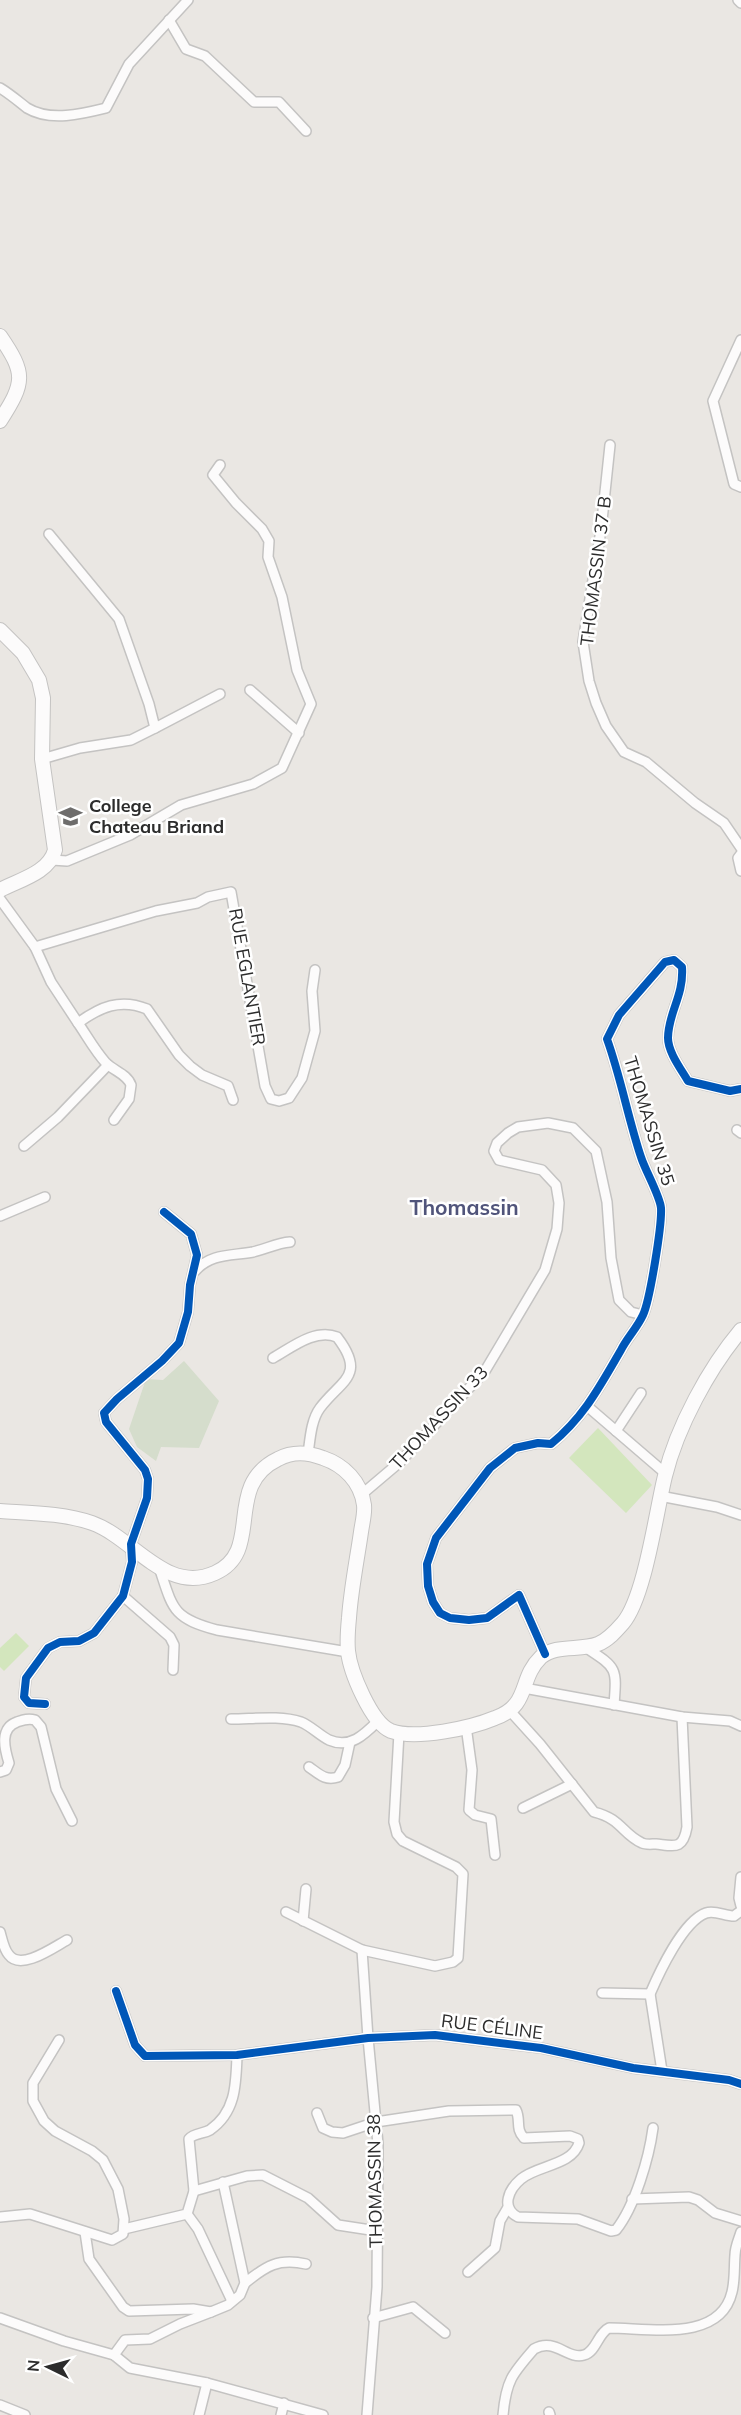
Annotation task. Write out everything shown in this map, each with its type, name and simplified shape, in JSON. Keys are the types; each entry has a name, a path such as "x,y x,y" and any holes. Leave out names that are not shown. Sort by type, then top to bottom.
{"main road":[{"path":"0,336 16,359 20,377 15,398 0,421"},
{"path":"0,630 23,653 39,680 43,698 42,759 56,850 52,860 45,868 0,890"},
{"path":"0,1511 80,1519 97,1525 131,1544 143,1558 173,1575 191,1578 213,1575 229,1565 240,1548 249,1487 258,1474 270,1463 290,1453 308,1454 325,1459 353,1476 364,1506 349,1617 348,1652 365,1700 378,1721 388,1730 438,1731 466,1726 511,1712 518,1703 534,1665 544,1654 555,1650 599,1644 614,1634 627,1618 637,1598 665,1473 680,1432 699,1394 741,1330"}],"street":[{"path":"0,88 29,109 53,116 79,115 106,108 129,64 188,0"},
{"path":"738,0 741,3"},
{"path":"170,20 186,49 205,56 254,102 279,102 306,131"},
{"path":"741,340 713,401 734,484 741,488"},
{"name":"THOMASSIN 37 B","path":"610,445 601,530 583,642 589,681 596,703 606,726 624,752 646,762 695,803 724,823 741,848"},
{"path":"52,860 67,861 130,835 181,805 253,784 282,768 299,733 311,704 297,670 282,597 268,557 269,541 262,529 213,475 220,465"},
{"path":"49,534 119,619 149,704 155,728"},
{"path":"250,690 299,733"},
{"path":"42,759 80,748 131,740 220,694"},
{"path":"741,854 738,858 741,871"},
{"name":"RUE EGLANTIER","path":"35,947 156,911 197,903 208,897 231,892 265,1086 272,1099 279,1101 289,1098 302,1078 310,1053 315,1031 312,991 315,970"},
{"path":"0,900 35,947 51,982 78,1023 108,1065 126,1077 131,1085 129,1099 114,1120"},
{"name":"THOMASSIN 35","path":"544,1654 519,1595 488,1618 470,1620 450,1618 440,1613 433,1602 428,1586 427,1564 436,1538 490,1468 515,1448 538,1443 551,1444 568,1431 587,1406 643,1315 658,1238 661,1206 636,1144 620,1076 607,1039 619,1016 665,962 674,960 682,967 683,984 668,1039 676,1062 688,1081 730,1091 741,1089"},
{"path":"78,1023 107,1005 140,1006 147,1009 179,1056 202,1075 228,1086 233,1100"},
{"path":"24,1146 58,1118 108,1065"},
{"name":"THOMASSIN 33","path":"361,1495 400,1462 485,1371 545,1270 557,1229 559,1203 556,1185 542,1170 499,1160 494,1151 497,1143 508,1133 518,1127 548,1124 573,1128 596,1151 607,1202 611,1258 619,1300 631,1312 643,1315"},
{"path":"0,1216 45,1197"},
{"path":"45,1704 29,1703 24,1697 26,1678 48,1648 60,1642 79,1641 94,1633 123,1596 132,1562 131,1544 147,1498 148,1479 145,1470 106,1422 104,1413 179,1343 188,1312 197,1255 191,1234 164,1212"},
{"path":"193,1272 202,1262 216,1257 248,1253 290,1242"},
{"path":"273,1358 308,1339 322,1335 337,1337 350,1357 350,1372 344,1385 319,1409 311,1430 308,1454"},
{"path":"616,1431 641,1393"},
{"path":"587,1406 665,1473"},
{"path":"660,1496 717,1507 741,1515"},
{"path":"159,1567 172,1605 183,1618 196,1624 218,1630 348,1652"},
{"path":"123,1596 170,1637 174,1645 172,1670"},
{"path":"585,1647 611,1664 616,1680 614,1705"},
{"path":"524,1688 682,1717 730,1721 741,1726"},
{"path":"511,1712 540,1744 594,1812 618,1822 644,1844 676,1846 682,1842 687,1827 682,1717"},
{"path":"0,1772 6,1770 9,1763 3,1744 3,1732 9,1724 30,1718 38,1722 56,1789 72,1821"},
{"path":"231,1719 263,1718 302,1722 330,1740 350,1742 364,1735 378,1721"},
{"path":"466,1726 472,1770 469,1810 475,1815 491,1820 495,1855"},
{"path":"286,1912 363,1950 435,1966 453,1962 459,1953 463,1874 456,1868 410,1846 397,1834 394,1822 399,1732"},
{"path":"309,1767 324,1778 338,1777 345,1765 350,1742"},
{"path":"523,1808 572,1784"},
{"path":"662,2071 650,1994 667,1958 687,1929 701,1916 711,1912 734,1916 741,1909 739,1898 741,1877"},
{"path":"303,1921 306,1889"},
{"path":"0,1932 9,1955 23,1961 32,1959 67,1940"},
{"name":"THOMASSIN 38","path":"363,1950 378,2144 377,2288 367,2415"},
{"name":"RUE CÉLINE","path":"116,1991 135,2045 141,2054 151,2057 237,2055 309,2048 368,2038 435,2035 541,2048 633,2068 729,2080 741,2084"},
{"path":"602,1992 650,1994"},
{"path":"0,2217 30,2214 112,2240 123,2234 118,2189 103,2160 44,2121 33,2101 33,2083 59,2040"},
{"path":"187,2214 194,2191 189,2139 191,2136 209,2131 228,2112 234,2098 237,2055"},
{"path":"317,2113 323,2127 332,2132 343,2133 376,2122 449,2112 512,2109 518,2113 518,2130 524,2138 570,2136 578,2139 575,2151 521,2178 508,2200 507,2209 500,2221 495,2248 468,2272"},
{"path":"507,2209 518,2217 578,2219 611,2231 616,2230 632,2199 650,2150 653,2128"},
{"path":"194,2191 223,2182 263,2175 308,2198 343,2228 376,2231"},
{"path":"223,2182 245,2283"},
{"path":"632,2199 689,2197 698,2200 716,2213 741,2220"},
{"path":"124,2229 187,2214"},
{"path":"187,2214 201,2235 232,2301"},
{"path":"85,2232 89,2259 129,2312 193,2309 211,2312"},
{"path":"503,2415 505,2391 509,2380 539,2346 549,2345 584,2355 590,2352 601,2334 609,2328 696,2328 717,2317 727,2306 733,2290 735,2252 741,2232"},
{"path":"114,2355 125,2340 150,2339 232,2301 240,2295 245,2283 260,2271 282,2261 291,2260 306,2264"},
{"path":"373,2318 413,2307 445,2333"},
{"path":"0,2318 64,2341 114,2355 130,2368 207,2383 323,2415"},
{"path":"199,2415 207,2383"},
{"path":"281,2415 284,2403"},
{"path":"0,2405 25,2415"}],"green space":[{"path":"184,1361 219,1401 199,1448 161,1447 156,1461 137,1447 129,1429 146,1379 163,1380"},
{"path":"598,1428 652,1485 626,1513 569,1458"},
{"path":"16,1633 29,1646 4,1671 0,1667 0,1648"}],"cycle path":[{"path":"545,1654 519,1595 487,1618 469,1620 450,1618 440,1613 433,1602 428,1586 427,1564 436,1538 490,1468 515,1448 538,1443 551,1444 573,1423 598,1388 643,1315 655,1262 661,1208 641,1157 607,1039 619,1015 665,962 674,960 682,967 681,987 670,1020 668,1038 670,1049 679,1066 688,1081 730,1091 741,1089"},
{"path":"45,1704 29,1703 24,1697 26,1678 48,1648 60,1642 79,1641 94,1633 123,1596 132,1562 131,1544 147,1498 148,1479 145,1470 106,1422 104,1413 179,1343 188,1312 190,1285 197,1255 191,1234 164,1212"},
{"path":"116,1991 135,2045 145,2056 237,2055 368,2038 435,2035 541,2048 633,2068 729,2080 741,2084"}],"place":[{"name":"College Chateau Briand","path":"71,816"}],"district":[{"name":"Thomassin","path":"464,1208"}]}
